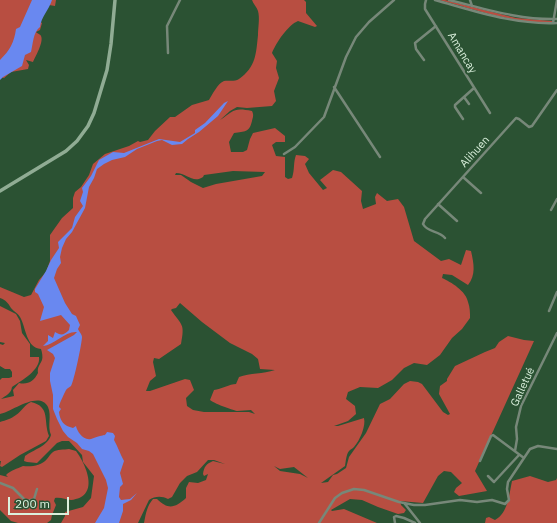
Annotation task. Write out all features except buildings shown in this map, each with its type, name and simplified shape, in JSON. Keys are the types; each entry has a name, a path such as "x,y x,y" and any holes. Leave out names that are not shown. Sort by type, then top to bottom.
{"street":[{"path":"0,191 66,151 77,141 88,126 94,113 107,70 112,44 115,0"},
{"path":"168,53 167,26 180,0"},
{"path":"284,154 295,147 324,117 346,57 356,37 369,22 394,0"},
{"name":"Amancay","path":"426,0 425,8 490,113"},
{"path":"435,0 509,19 557,23"},
{"path":"449,0 519,18 540,20 555,19"},
{"path":"470,0 472,6"},
{"path":"553,23 555,19 557,0"},
{"path":"424,60 416,49 415,43 436,26"},
{"path":"334,87 380,157"},
{"path":"463,119 455,105 474,88"},
{"name":"Alihuen","path":"445,238 439,233 428,230 424,225 425,219 516,118 529,127 532,126 557,90"},
{"path":"464,97 469,104"},
{"path":"463,177 481,194"},
{"path":"551,210 557,199"},
{"path":"438,204 458,221"},
{"path":"549,311 557,292"},
{"name":"Galletué","path":"515,451 517,439 516,427 521,406 557,333"},
{"path":"480,461 491,436 493,435 524,458"},
{"path":"319,523 333,500 348,490 357,489 405,504 422,505 456,500 477,502 491,500 505,504 509,500 506,489 507,484 530,449 536,446 557,449"},
{"path":"488,476 494,482 520,454"},
{"path":"0,483 13,488 28,501 34,499 37,489"},
{"path":"405,504 418,523"},
{"path":"395,523 394,517 396,516 418,523"}],"shaded area":[{"path":"0,0 56,0 55,6 49,5 39,21 42,23 40,30 36,32 42,39 33,62 26,60 29,65 28,69 11,72 4,78 0,77"},
{"path":"252,0 304,0 306,2 306,13 317,26 315,27 298,21 286,30 276,44 272,53 277,61 276,68 279,78 274,91 276,101 272,106 247,108 237,107 220,120 231,112 241,109 253,112 251,125 248,130 234,133 229,142 231,152 243,152 247,150 253,133 275,128 285,136 285,142 276,142 272,145 276,156 285,157 285,177 288,179 292,178 296,155 305,156 309,159 305,164 309,173 323,190 327,188 320,180 333,170 341,172 362,191 361,201 363,209 376,204 375,197 377,193 387,201 398,199 404,207 414,241 441,261 449,259 461,265 466,250 471,251 473,260 474,269 471,281 468,285 452,275 443,274 442,278 454,284 467,298 470,318 462,329 452,338 440,355 427,365 414,363 404,368 392,380 378,388 360,387 348,392 346,399 355,406 356,414 348,421 334,426 364,418 363,429 356,444 348,453 345,466 321,483 328,482 333,475 346,468 349,457 366,433 380,404 390,399 404,384 410,381 422,384 443,412 448,415 450,414 439,394 440,386 447,381 455,366 495,348 499,342 508,336 534,341 475,471 487,491 459,496 454,492 462,483 451,472 444,471 438,476 423,503 400,501 401,505 406,510 404,513 398,514 362,500 350,499 331,510 344,509 377,523 144,523 148,507 153,499 157,499 161,503 168,506 175,506 186,498 186,488 189,482 198,483 206,480 208,474 204,476 203,474 207,465 213,461 225,464 214,460 208,460 197,472 187,476 180,483 172,497 168,499 156,497 149,500 138,523 61,523 65,516 65,512 83,507 91,498 94,476 83,462 82,455 69,441 57,443 37,463 24,461 25,456 44,445 51,435 49,428 50,414 48,407 44,402 32,401 0,414 0,380 2,378 12,377 12,372 10,369 5,369 0,366 0,344 3,345 5,343 0,342 0,306 16,314 20,321 22,333 30,344 30,357 39,357 39,362 34,371 12,387 9,393 1,399 14,396 13,390 19,383 28,383 35,378 42,360 42,353 41,349 36,348 29,341 19,316 7,302 0,298 0,287 24,297 31,295 39,280 46,272 50,261 50,235 62,218 73,208 73,198 75,192 81,187 89,175 93,164 105,154 129,146 138,141 148,140 170,117 175,117 192,105 209,100 215,89 222,82 237,80 249,70 256,54 259,23 258,11","holes":["233,171 265,172 262,176 216,184 203,188 181,175 175,175 176,173 180,173 193,179 199,179 204,175","180,303 230,343 252,354 258,359 260,369 275,370 239,377 236,384 214,390 210,400 237,411 251,410 255,414 249,412 204,412 193,410 187,406 186,398 194,390 190,380 185,379 146,391 150,381 156,376 153,362 154,358 159,359 181,344 183,332 182,325 171,310 176,308","274,466 280,469 294,467 308,478 300,474 280,471"]},
{"path":"439,0 445,0 516,18 552,22 539,23 511,19"},
{"path":"31,402 37,404 44,411 49,436 46,441 2,467 0,466 0,422 14,416"},
{"path":"69,449 76,451 87,472 88,487 86,493 80,498 71,500 55,498 54,501 56,505 51,520 47,523 18,523 11,521 0,510 0,475 8,477 6,475 8,473 23,466 39,465 55,451"},
{"path":"530,476 548,482 556,480 557,478 557,523 485,523 486,518 489,517 495,520 503,513 512,481"}],"water":[{"path":"32,0 52,0 35,35 31,52 25,55 22,66 0,80 0,60 11,46 16,29 20,27"},
{"path":"228,101 218,116 182,144 172,145 162,140 157,141 137,149 125,157 112,160 97,169 89,187 85,208 62,248 60,257 61,263 54,278 65,303 72,314 76,316 80,325 78,329 82,337 78,362 71,386 66,390 59,405 61,409 59,412 60,418 67,426 73,428 76,426 79,433 85,439 91,439 104,435 107,432 113,433 115,436 114,440 124,461 120,473 123,484 120,487 119,497 121,500 130,499 137,493 131,500 123,504 123,511 119,523 95,523 104,508 108,488 106,480 93,454 82,449 77,443 68,437 57,419 53,409 53,395 50,381 50,373 55,358 53,354 47,350 77,332 68,334 43,346 48,341 48,335 53,338 55,332 64,334 69,330 70,325 61,315 40,321 44,307 38,294 35,292 35,289 59,248 58,242 72,228 75,217 83,206 80,201 83,192 82,188 91,176 99,160 113,152 124,153 159,139 180,142 195,133 195,130 205,123 224,103"}]}
